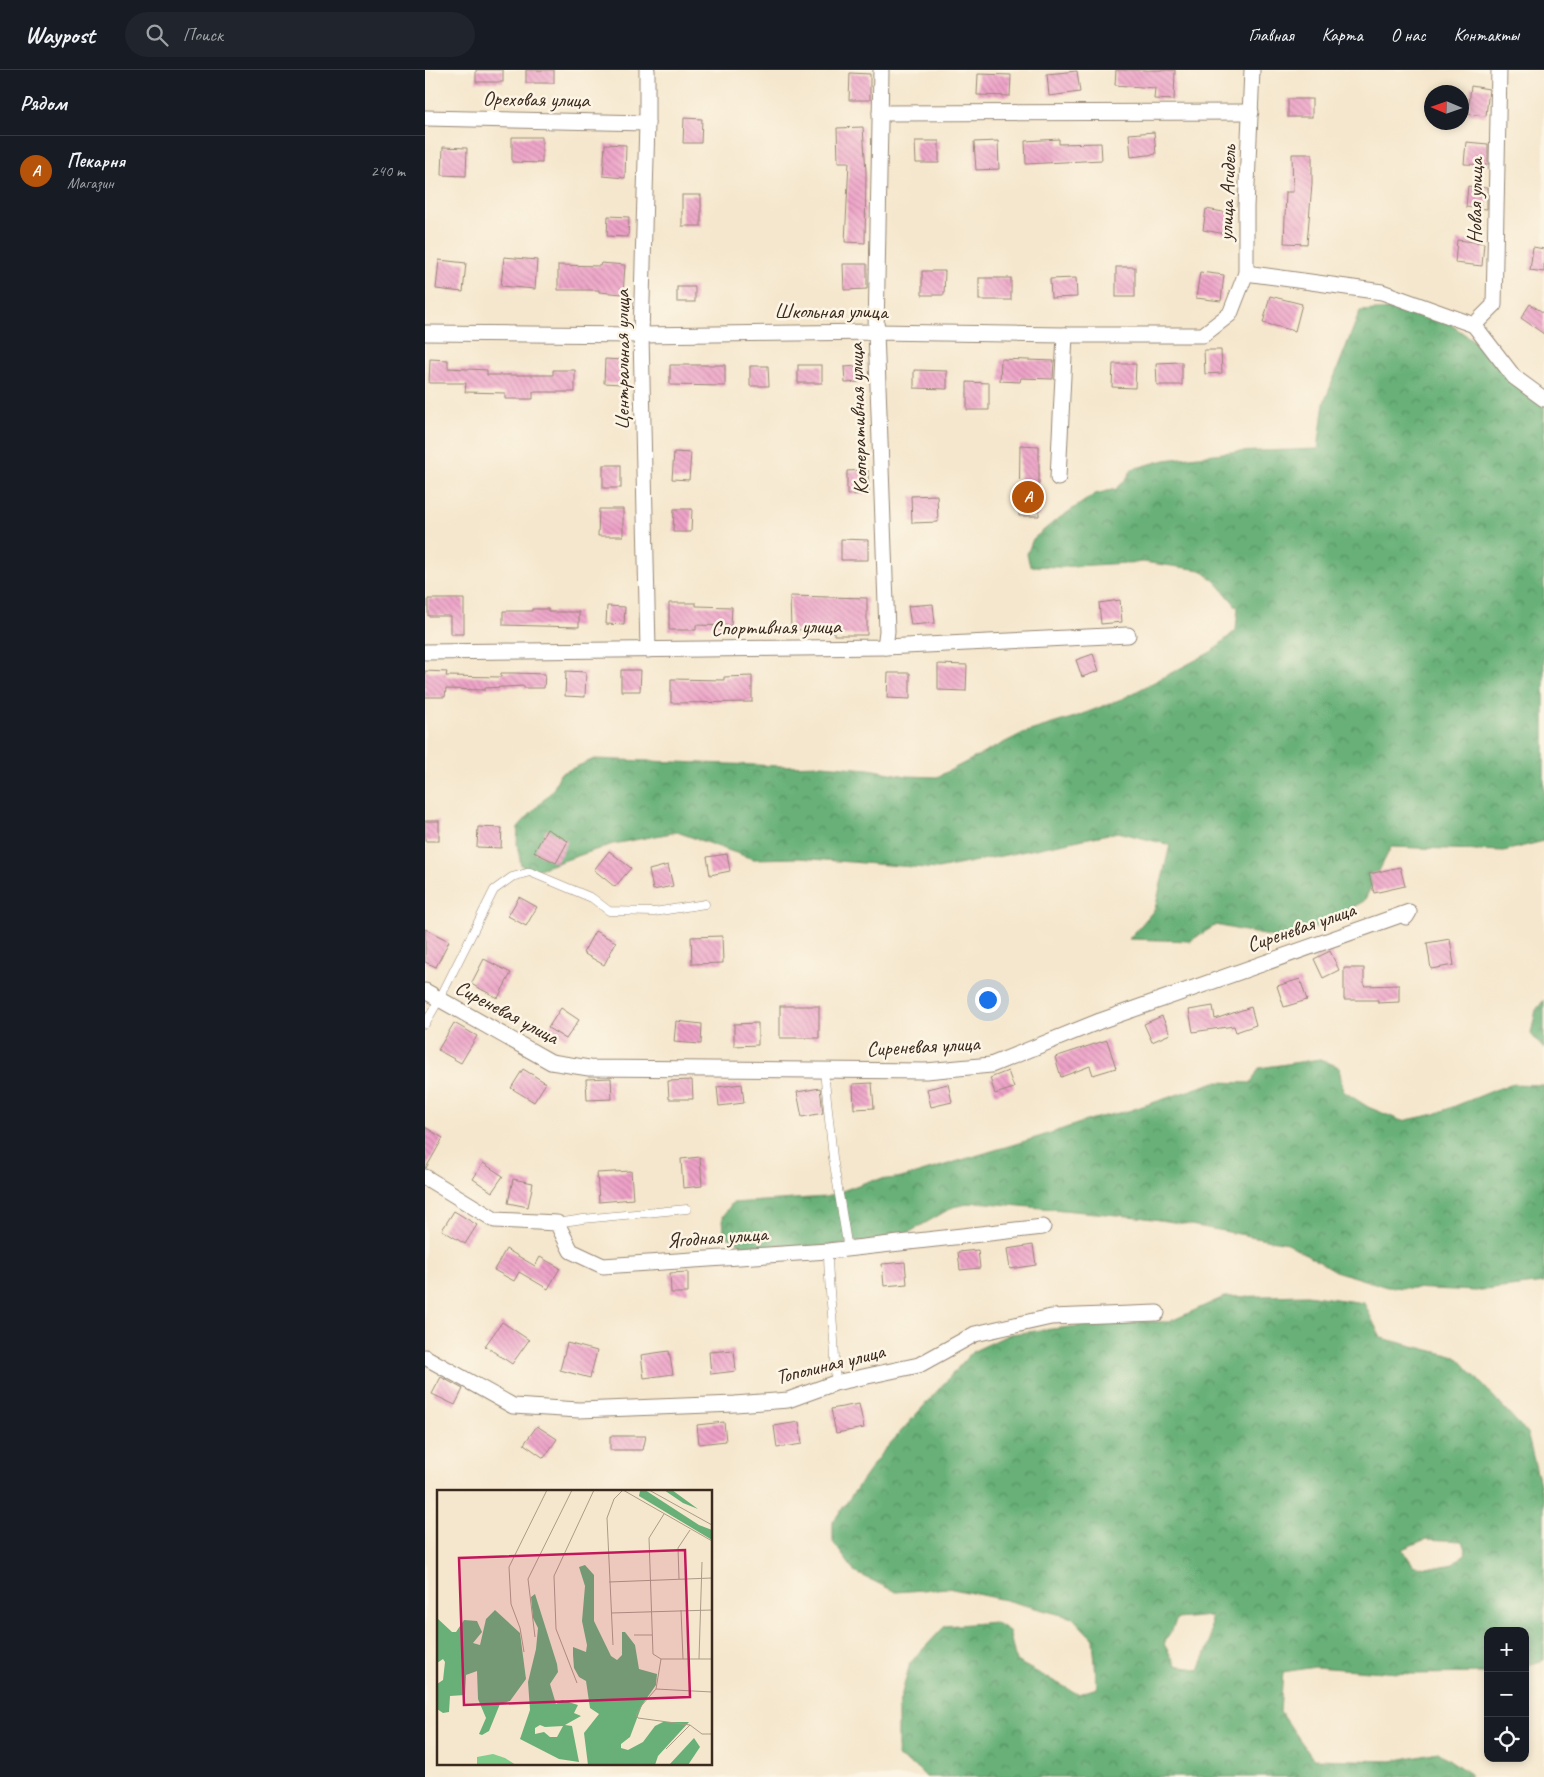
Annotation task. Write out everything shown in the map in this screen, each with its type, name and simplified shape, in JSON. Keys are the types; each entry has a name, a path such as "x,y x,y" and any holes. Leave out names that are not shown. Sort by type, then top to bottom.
{"street":[{"name":"Центральная улица","path":"647,70 641,335 647,650"},
{"name":"Кооперативная улица","path":"881,70 876,332 887,631 885,647"},
{"name":"улица Агидель","path":"1231,314 1247,273 1245,207 1252,70"},
{"name":"Новая улица","path":"1474,325 1494,304 1499,70"},
{"path":"880,113 1251,112"},
{"name":"Ореховая улица","path":"425,118 647,123"},
{"path":"1247,273 1383,292 1474,325 1514,377 1544,399"},
{"name":"Школьная улица","path":"425,333 641,335 876,332 1203,335 1231,314"},
{"path":"1058,478 1065,335"},
{"name":"Спортивная улица","path":"425,652 885,647 1128,635"},
{"name":"Сиреневая улица","path":"425,991 551,1062 589,1068 926,1071 991,1064 1100,1020 1409,912 1406,917"},
{"path":"425,1177 495,1220 557,1223"},
{"name":"Ягодная улица","path":"557,1223 571,1251 603,1266 828,1251 1043,1227"},
{"name":"Тополиная улица","path":"425,1357 513,1406 579,1410 735,1404 788,1400 835,1383 919,1365 975,1334 1051,1317 1157,1313"}],"lane":[{"path":"425,1024 494,890 513,877 531,872 593,898 609,910 654,912 705,904"},
{"path":"825,1071 833,1158 848,1249"},
{"path":"557,1223 687,1209"},
{"path":"828,1251 828,1283 836,1359 835,1383"}],"green space":[{"path":"1393,309 1443,319 1477,343 1544,396 1544,841 1504,851 1391,847 1364,901 1292,941 1216,925 1190,941 1129,939 1155,909 1170,845 1118,832 938,869 799,858 753,859 677,832 613,844 530,872 521,865 517,844 518,827 553,790 560,774 594,759 782,766 822,765 868,769 907,776 937,777 1023,733 1075,717 1124,698 1211,652 1236,630 1238,608 1216,582 1201,570 1143,562 1059,567 1030,566 1027,554 1033,539 1055,521 1095,494 1116,489 1126,480 1132,469 1165,460 1231,452 1318,449 1324,403 1360,311"},
{"path":"1544,1000 1544,1049 1531,1034 1536,1010"},
{"path":"1320,1059 1339,1067 1343,1091 1368,1107 1402,1121 1435,1114 1510,1084 1544,1085 1544,1283 1476,1291 1387,1287 1335,1271 1287,1243 1138,1217 977,1202 953,1207 901,1237 821,1247 743,1246 724,1234 723,1217 732,1203 826,1197 869,1181 905,1177 1092,1119 1128,1111 1215,1082 1251,1083 1259,1068"},
{"path":"1307,1295 1364,1303 1381,1338 1457,1357 1527,1433 1544,1500 1544,1660 1529,1665 1529,1627 1484,1627 1484,1673 1412,1674 1315,1667 1283,1672 1280,1711 1313,1759 1392,1761 1438,1752 1470,1774 1470,1777 926,1777 917,1768 898,1757 898,1708 910,1663 945,1626 995,1622 1009,1631 1016,1661 1078,1694 1097,1688 1093,1639 1073,1618 1005,1600 948,1588 896,1592 855,1572 833,1542 833,1522 880,1455 972,1352 1010,1334 1120,1321 1169,1322 1224,1297","holes":["1426,1539 1462,1541 1466,1553 1453,1564 1438,1567 1414,1566 1402,1549","1211,1616 1210,1643 1199,1670 1176,1665 1164,1644 1177,1619"]}],"building":[{"path":"476,70 503,70 503,82 476,82"},
{"path":"526,70 554,70 554,83 526,83"},
{"path":"1116,70 1175,70 1174,100 1154,99 1155,88 1115,85"},
{"path":"1077,71 1080,92 1049,96 1047,74"},
{"path":"850,73 870,74 870,100 849,100"},
{"path":"978,74 1011,75 1010,96 977,95"},
{"path":"1471,86 1489,89 1486,116 1469,114"},
{"path":"1288,99 1312,99 1312,117 1288,117"},
{"path":"684,118 702,119 701,143 683,143"},
{"path":"863,127 866,172 865,243 845,242 849,162 838,162 837,128"},
{"path":"1154,132 1156,154 1131,157 1129,134"},
{"path":"512,137 542,137 542,163 512,162"},
{"path":"1059,139 1059,144 1101,143 1102,160 1026,164 1025,141"},
{"path":"915,141 939,141 939,163 916,163"},
{"path":"998,141 999,169 976,170 974,142"},
{"path":"1466,142 1488,144 1488,165 1464,164"},
{"path":"605,144 626,145 625,178 603,176"},
{"path":"443,147 467,148 466,176 442,175"},
{"path":"1292,154 1312,154 1312,184 1307,244 1284,243 1286,192 1293,192"},
{"path":"1468,186 1487,188 1487,209 1466,207"},
{"path":"682,195 701,195 701,226 682,226"},
{"path":"1206,209 1229,213 1226,234 1203,230"},
{"path":"608,216 629,217 628,237 607,236"},
{"path":"1457,240 1484,243 1482,266 1455,263"},
{"path":"1533,247 1544,249 1544,272 1530,270"},
{"path":"504,257 537,260 535,289 501,286"},
{"path":"439,260 466,263 463,292 436,289"},
{"path":"601,263 625,265 623,294 599,292 599,290 558,290 558,265 600,266"},
{"path":"843,264 867,264 867,289 844,290"},
{"path":"1116,267 1135,267 1135,297 1116,297"},
{"path":"922,271 945,271 944,295 922,295"},
{"path":"1200,272 1224,275 1221,301 1196,298"},
{"path":"979,278 1011,278 1011,300 979,300"},
{"path":"1076,278 1077,297 1051,298 1050,279"},
{"path":"677,287 695,287 695,302 677,302"},
{"path":"1270,296 1302,304 1295,331 1263,323"},
{"path":"1530,304 1544,313 1544,334 1521,318"},
{"path":"1204,350 1221,350 1222,373 1205,374"},
{"path":"430,359 448,360 448,368 487,370 487,375 553,375 553,370 575,370 575,392 533,392 533,399 505,399 505,393 465,392 466,383 429,383"},
{"path":"605,359 622,360 621,384 604,383"},
{"path":"1001,359 1054,361 1053,379 1021,378 1020,382 1000,381"},
{"path":"1182,362 1182,385 1157,385 1156,363"},
{"path":"1113,364 1136,364 1135,388 1112,387"},
{"path":"670,365 725,365 725,386 670,385"},
{"path":"798,365 822,365 822,383 798,383"},
{"path":"750,366 768,366 769,386 750,386"},
{"path":"859,366 860,382 845,383 844,367"},
{"path":"914,370 947,371 947,389 914,388"},
{"path":"967,382 989,383 989,410 967,410"},
{"path":"1020,445 1039,446 1039,516 1019,516"},
{"path":"674,452 691,453 689,480 672,479"},
{"path":"603,465 621,465 621,488 603,488"},
{"path":"868,470 869,494 847,495 847,471"},
{"path":"937,495 938,522 912,523 911,496"},
{"path":"599,509 623,509 623,536 598,536"},
{"path":"674,509 692,509 691,532 673,532"},
{"path":"841,539 868,540 868,560 841,560"},
{"path":"790,596 867,598 867,635 834,635 834,629 791,630"},
{"path":"428,599 464,599 464,634 450,634 450,616 428,616"},
{"path":"1120,600 1122,622 1101,624 1099,603"},
{"path":"669,603 696,603 696,606 732,607 731,626 696,625 696,630 669,630"},
{"path":"933,604 935,623 911,625 908,606"},
{"path":"607,606 625,607 624,625 606,624"},
{"path":"532,609 548,609 548,612 579,612 579,627 503,625 503,611 532,611"},
{"path":"1093,654 1099,671 1082,677 1076,660"},
{"path":"938,664 967,665 966,691 938,690"},
{"path":"621,670 641,670 640,691 621,691"},
{"path":"425,671 447,672 446,676 501,677 501,673 545,674 544,688 524,688 524,686 485,688 485,690 446,689 445,697 425,697"},
{"path":"566,671 586,672 585,697 565,696"},
{"path":"888,673 910,673 910,699 887,698"},
{"path":"752,676 752,702 671,703 671,679 724,680 724,677"},
{"path":"425,821 439,821 439,841 425,841"},
{"path":"478,827 502,828 501,848 477,847"},
{"path":"547,829 568,841 556,863 534,852"},
{"path":"609,851 631,868 615,887 594,870"},
{"path":"727,854 730,871 710,875 707,857"},
{"path":"668,865 673,886 653,890 649,870"},
{"path":"1400,867 1405,886 1374,893 1369,874"},
{"path":"519,897 537,907 526,926 508,916"},
{"path":"425,929 449,941 436,967 425,962"},
{"path":"595,931 616,942 604,965 583,953"},
{"path":"722,936 723,963 692,964 691,937"},
{"path":"1450,939 1454,965 1431,969 1427,943"},
{"path":"1330,951 1339,970 1323,978 1314,959"},
{"path":"484,959 511,973 498,998 471,984"},
{"path":"1344,968 1364,968 1364,986 1399,985 1399,1002 1378,1003 1378,1000 1344,1000"},
{"path":"1300,979 1307,1000 1284,1007 1277,986"},
{"path":"780,1006 819,1006 819,1038 780,1038"},
{"path":"1213,1006 1215,1019 1251,1007 1256,1025 1236,1032 1234,1026 1193,1032 1189,1010"},
{"path":"561,1008 579,1020 566,1039 548,1028"},
{"path":"1162,1016 1170,1034 1152,1042 1144,1024"},
{"path":"676,1021 702,1024 701,1044 674,1042"},
{"path":"454,1023 477,1036 461,1063 438,1050"},
{"path":"758,1023 758,1045 734,1046 734,1024"},
{"path":"1107,1040 1116,1068 1093,1075 1090,1066 1061,1077 1055,1057"},
{"path":"523,1069 546,1083 534,1102 511,1088"},
{"path":"1008,1071 1014,1088 995,1094 990,1078"},
{"path":"611,1078 612,1099 587,1100 586,1079"},
{"path":"692,1080 693,1099 669,1099 668,1081"},
{"path":"872,1083 874,1108 854,1109 853,1084"},
{"path":"742,1084 744,1103 719,1106 717,1087"},
{"path":"948,1084 952,1102 931,1107 927,1089"},
{"path":"820,1088 823,1113 802,1117 797,1092"},
{"path":"425,1127 443,1138 426,1168 425,1168"},
{"path":"700,1157 702,1186 683,1188 681,1159"},
{"path":"483,1163 503,1176 492,1192 473,1179"},
{"path":"631,1171 633,1199 599,1202 597,1173"},
{"path":"513,1179 533,1183 528,1207 508,1203"},
{"path":"454,1211 477,1225 465,1244 442,1230"},
{"path":"1033,1245 1036,1265 1010,1269 1007,1249"},
{"path":"506,1249 535,1266 540,1257 560,1268 548,1289 519,1272 514,1281 494,1270"},
{"path":"978,1250 980,1268 960,1270 958,1252"},
{"path":"905,1262 907,1284 884,1286 882,1264"},
{"path":"688,1272 688,1293 671,1293 670,1273"},
{"path":"502,1322 529,1340 512,1364 485,1346"},
{"path":"567,1343 597,1351 590,1378 560,1370"},
{"path":"734,1350 736,1371 711,1374 709,1352"},
{"path":"669,1351 673,1374 644,1378 641,1355"},
{"path":"441,1377 463,1389 455,1405 432,1394"},
{"path":"859,1404 864,1428 836,1433 831,1409"},
{"path":"724,1422 726,1441 699,1444 697,1425"},
{"path":"799,1422 802,1444 777,1448 774,1426"},
{"path":"537,1426 557,1439 544,1458 524,1444"},
{"path":"610,1436 646,1436 643,1450 610,1450"}],"place":[{"name":"Пекарня","path":"1028,497"}]}
